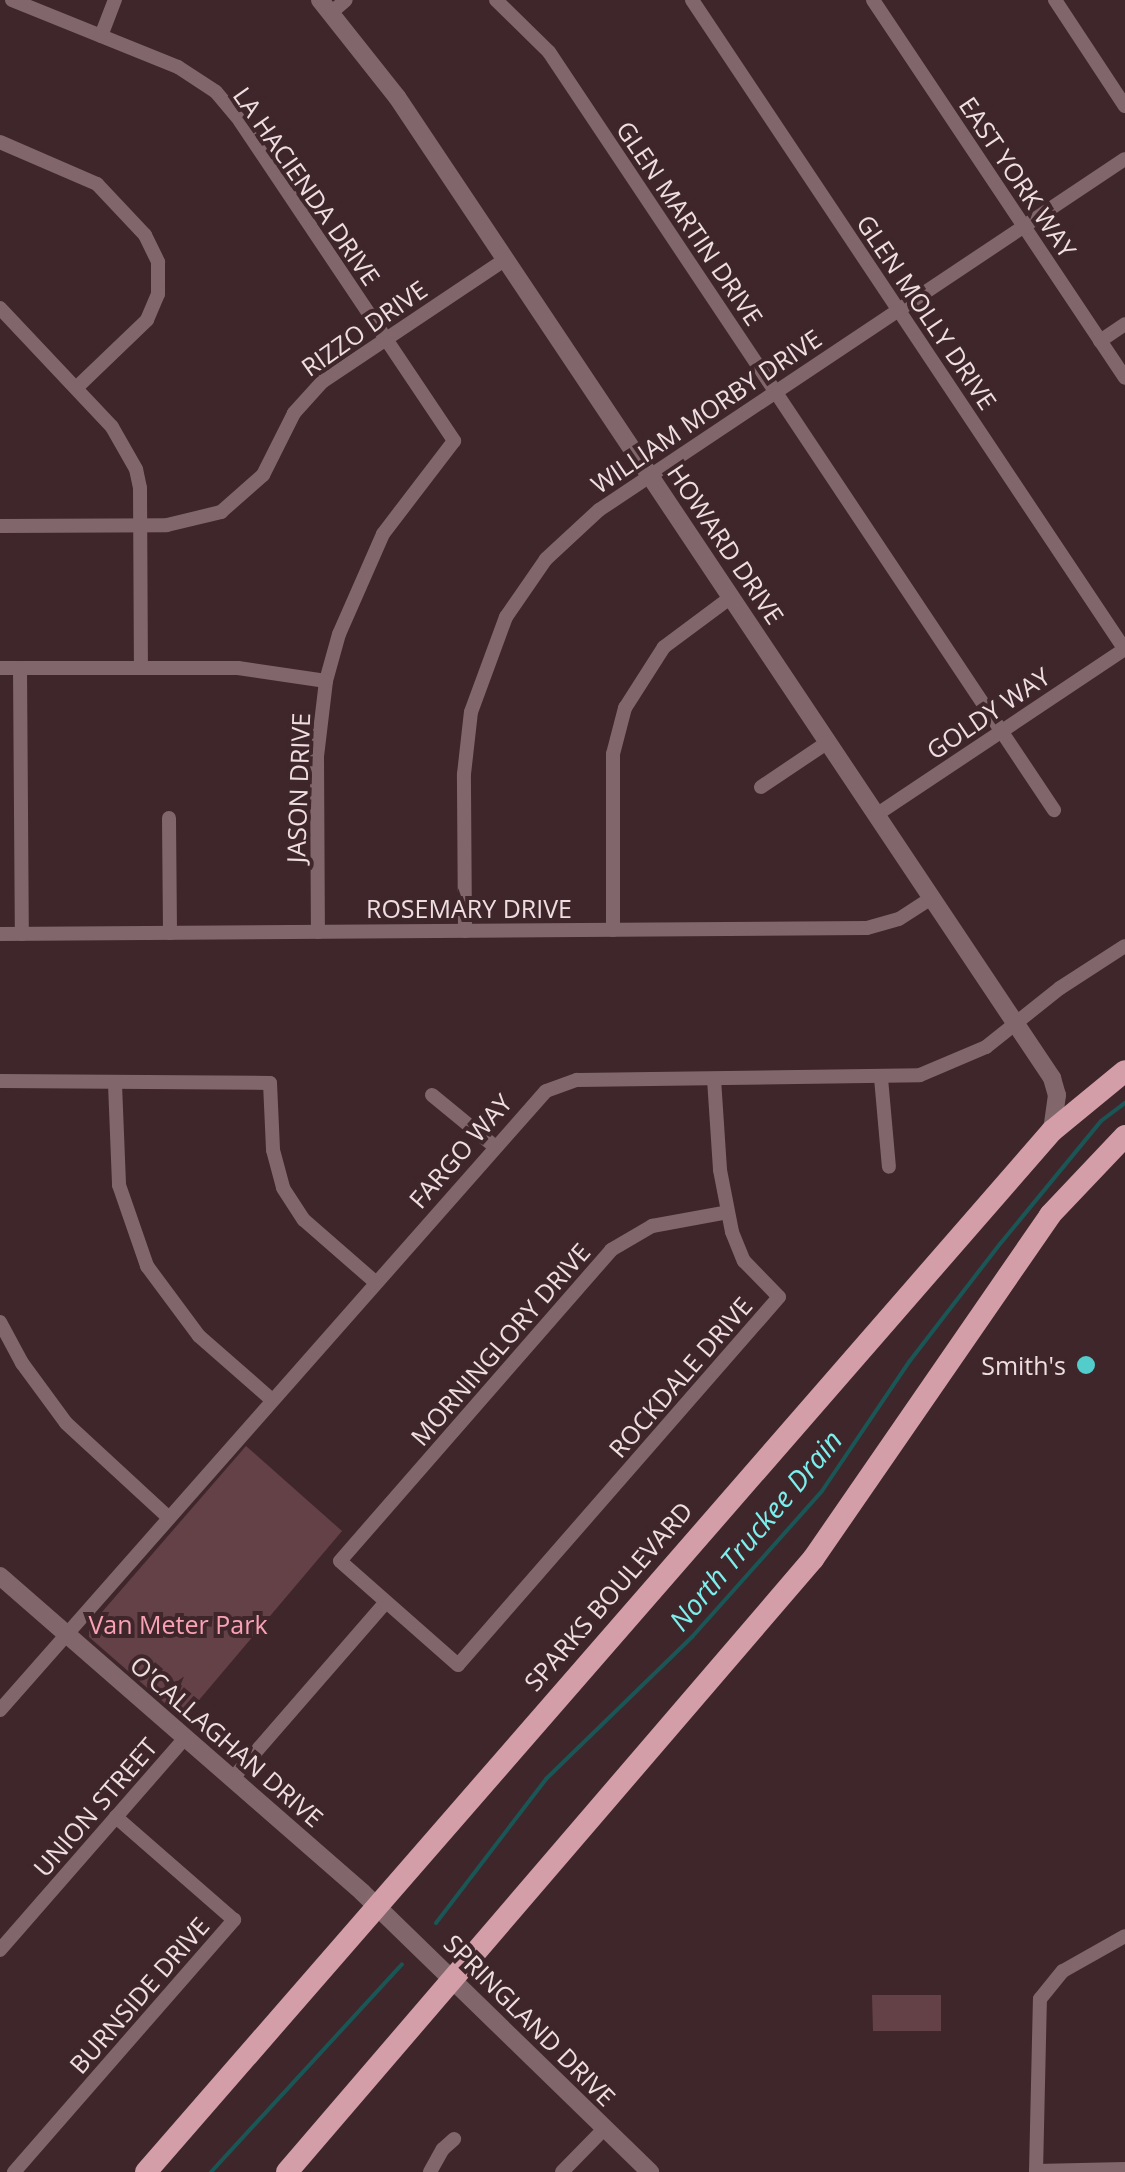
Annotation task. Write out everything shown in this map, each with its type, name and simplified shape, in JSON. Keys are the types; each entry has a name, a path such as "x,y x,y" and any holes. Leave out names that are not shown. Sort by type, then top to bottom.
{"main road":[{"name":"SPARKS BOULEVARD","path":"146,2172 1052,1131 1125,1071"},
{"path":"288,2172 813,1559 1050,1215 1125,1136"}],"street":[{"name":"LA HACIENDA DRIVE","path":"12,0 178,67 231,109 454,441"},
{"path":"101,36 115,0"},
{"name":"GLEN MARTIN DRIVE","path":"496,0 549,52 1054,810"},
{"name":"GLEN MOLLY DRIVE","path":"692,0 1125,649"},
{"name":"EAST YORK WAY","path":"873,0 1125,378"},
{"path":"1054,0 1125,106"},
{"name":"HOWARD DRIVE","path":"332,4 398,96 1052,1078 1057,1095 1052,1131"},
{"path":"0,142 97,184 145,235 158,262 158,294 147,320 76,388"},
{"name":"WILLIAM MORBY DRIVE","path":"466,931 466,743 490,648 524,588 546,559 595,513 650,475 1125,159"},
{"name":"RIZZO DRIVE","path":"0,526 186,524 236,502 263,475 307,396 506,259"},
{"path":"0,308 76,388 129,452 140,488 142,667"},
{"path":"1100,340 1125,324"},
{"name":"JASON DRIVE","path":"318,932 317,757 326,681 350,601 374,551 404,501 454,441"},
{"path":"613,930 612,778 625,708 664,647 731,597"},
{"name":"GOLDY WAY","path":"876,815 1125,649"},
{"path":"0,668 238,668 326,681"},
{"path":"20,668 22,934"},
{"path":"761,787 828,742"},
{"path":"169,818 170,933"},
{"name":"ROSEMARY DRIVE","path":"0,934 866,928 899,919 931,898"},
{"name":"FARGO WAY","path":"0,1710 534,1101 562,1084 880,1078 943,1068 986,1047 1125,946"},
{"path":"880,1078 889,1167"},
{"name":"ROCKDALE DRIVE","path":"386,1602 458,1665 780,1297 744,1261 728,1212 715,1131 714,1079"},
{"path":"0,1082 270,1083 272,1150 283,1188 304,1220 375,1282"},
{"path":"115,1084 120,1185 147,1266 199,1336 272,1400"},
{"path":"432,1095 494,1146"},
{"name":"MORNINGLORY DRIVE","path":"386,1602 340,1561 611,1250 652,1226 728,1212"},
{"path":"0,1322 22,1363 66,1423 169,1518"},
{"name":"O'CALLAGHAN DRIVE","path":"0,1576 376,1904"},
{"path":"232,1778 386,1602"},
{"name":"UNION STREET","path":"0,1950 184,1738"},
{"name":"BURNSIDE DRIVE","path":"14,2172 234,1920 116,1817"},
{"name":"SPRINGLAND DRIVE","path":"376,1904 650,2172"},
{"path":"1125,1936 1063,1970 1040,1999 1036,2171 1125,2169"},
{"path":"562,2172 604,2128"},
{"path":"430,2172 443,2148 454,2139"}],"green space":[{"name":"Van Meter Park","path":"246,1446 342,1531 183,1719 89,1637 89,1627"},
{"path":"872,1995 941,1995 941,2031 873,2031"}],"waterway":[{"name":"North Truckee Drain","path":"436,1923 546,1779 692,1637 822,1491 909,1362 1000,1244 1101,1121 1125,1103"},
{"name":"North Truckee Drain","path":"211,2172 402,1964"}],"place":[{"name":"Smith's","path":"1086,1365"}]}
